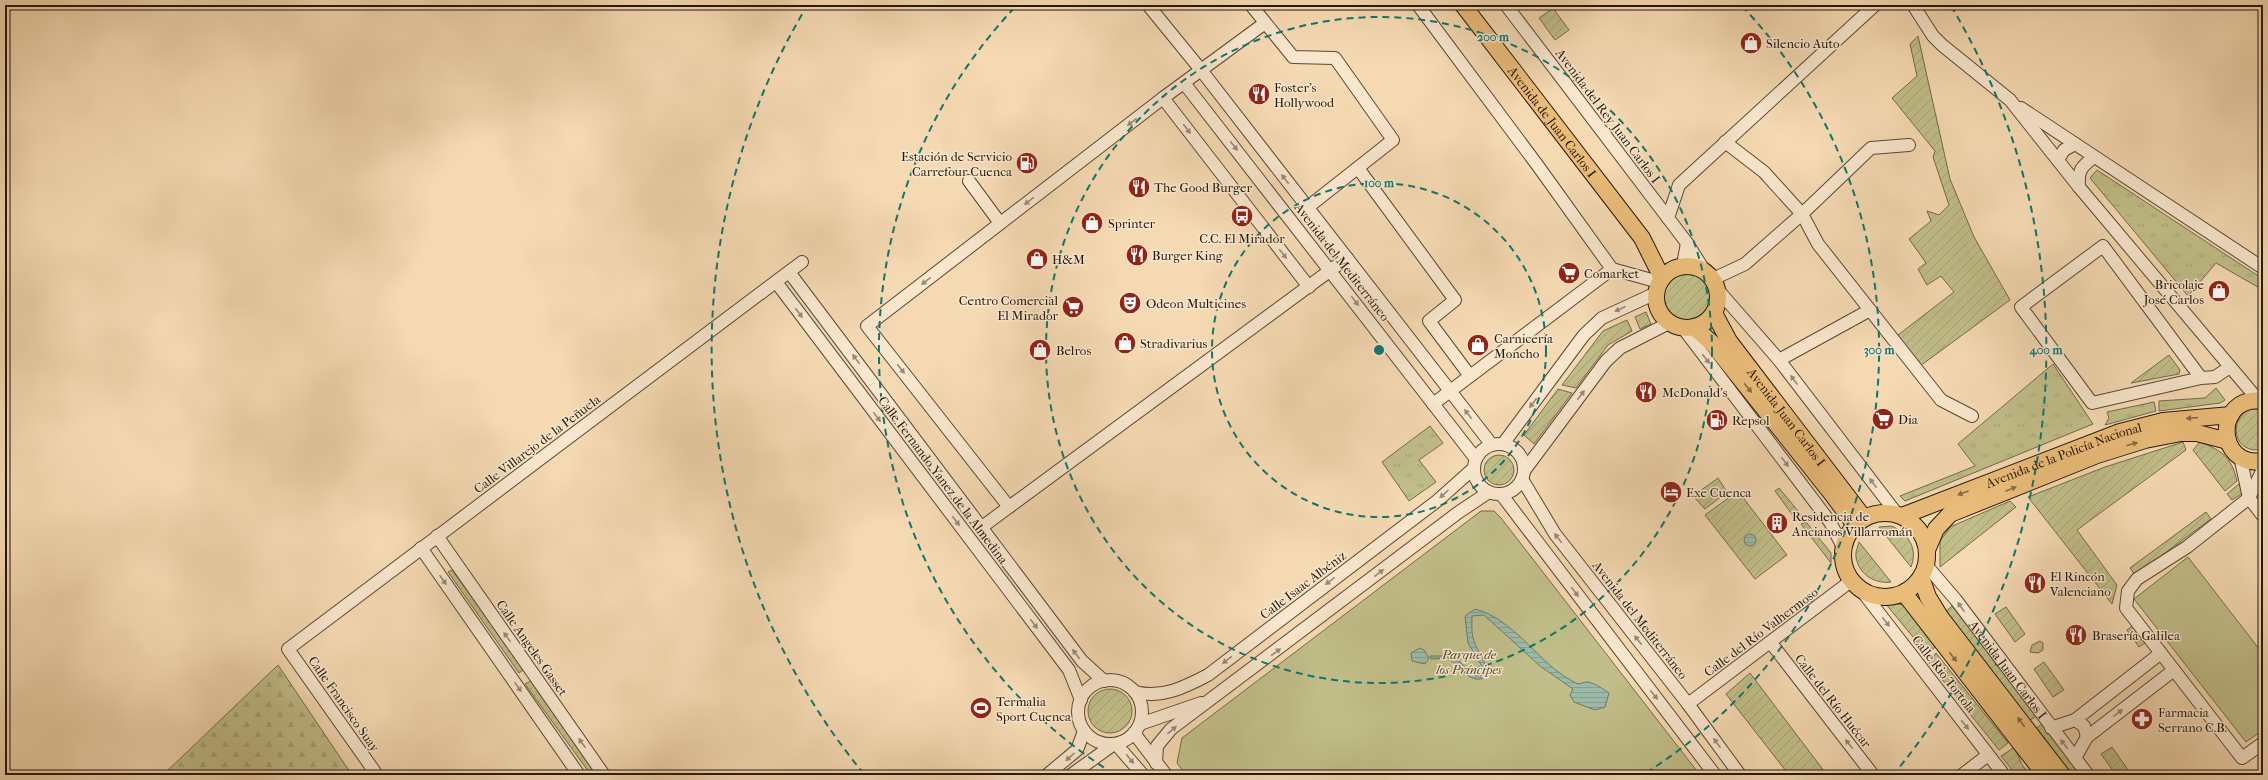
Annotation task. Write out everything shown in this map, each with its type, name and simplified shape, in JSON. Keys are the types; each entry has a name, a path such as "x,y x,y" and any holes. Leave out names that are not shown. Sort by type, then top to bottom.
{"main road":[{"name":"Avenida de Juan Carlos I","path":"1464,5 1642,238"},
{"path":"1642,238 1679,266 1696,266 1712,280 1718,304 1714,313 1705,322 1682,326 1658,310 1659,284 1642,238"},
{"path":"1659,284 1679,266"},
{"name":"Avenida Juan Carlos I","path":"1714,313 1729,341 1860,522"},
{"name":"Avenida Juan Carlos I","path":"1682,326 1712,343 1832,494 1860,522"},
{"path":"2261,401 2243,404 2230,415 2226,426 2228,441 2240,456 2250,461 2263,460"},
{"name":"Avenida de la Policía Nacional","path":"1899,515 2104,437 2135,427 2180,419 2230,415"},
{"name":"Avenida de la Policía Nacional","path":"1925,564 1936,529 1950,514 2115,448 2181,433 2204,434 2228,441"},
{"path":"1878,513 1899,515 1917,528 1925,540 1925,564 1912,588 1904,593 1883,597 1857,586 1843,562 1843,548 1847,535 1860,522 1878,513"},
{"name":"Avenida Juan Carlos I","path":"1925,564 1928,597 1941,618 2062,775"},
{"path":"1904,593 2045,775"}],"street":[{"name":"Avenida del Mediterráneo","path":"1148,5 1201,70 1450,391 1497,445"},
{"path":"1251,5 1293,57 1336,58 1394,140 1308,207"},
{"path":"1418,5 1538,166 1612,269 1659,284"},
{"name":"Avenida del Rey Juan Carlos I","path":"1506,5 1688,243 1712,280 1779,360 1899,515"},
{"path":"1668,218 1679,185 1875,5"},
{"path":"1913,5 1933,36 1942,45 2010,100 2263,268"},
{"path":"1009,508 867,326 1163,98 1265,23"},
{"name":"Avenida del Mediterráneo","path":"1184,83 1331,270 1433,404 1475,464"},
{"path":"1163,98 1308,287"},
{"path":"2010,100 2079,187 2261,401"},
{"path":"1725,142 1764,172 1802,214 1818,244 1941,400 1972,416"},
{"path":"2058,160 2064,150 2075,144"},
{"path":"1712,280 1744,264 1802,214 1871,148 1909,145"},
{"path":"2079,187 2078,173 2084,164 2094,157"},
{"path":"1358,168 1455,300 1429,321 1470,376"},
{"path":"969,181 1000,223"},
{"path":"1679,266 1688,243"},
{"path":"2201,378 2103,246 2021,307 2092,403 2201,378 2215,377 2230,366"},
{"path":"982,527 1347,258"},
{"name":"Calle Villarejo de la Peñuela","path":"288,649 802,262"},
{"path":"1433,404 1612,269"},
{"name":"Calle Fernando Yanez de la Almedina","path":"789,272 1082,661 1104,681"},
{"name":"Calle Fernando Yanez de la Almedina","path":"776,282 1069,670 1081,700"},
{"path":"1497,445 1584,336 1602,318 1659,284"},
{"path":"1779,360 1870,310"},
{"path":"1156,763 1156,751 1163,737 1210,700 1459,512 1495,493 1513,489 1606,361 1620,348 1682,326 1830,522 1843,548"},
{"path":"1523,475 1523,461 1512,447 1497,445 1482,450 1475,464 1478,483 1495,493 1715,775"},
{"path":"2240,456 2249,498 2263,516"},
{"name":"Calle Isaac Albéniz","path":"1135,692 1154,695 1184,688 1208,675 1437,501 1475,464"},
{"path":"2263,469 2249,498 2187,547 2137,578 2128,591 2126,608 2242,758 2263,743"},
{"name":"Avenida del Mediterráneo","path":"1523,475 1555,534 1688,704 1740,775"},
{"name":"Calle Angeles Gasset","path":"437,536 604,775"},
{"path":"421,548 579,775"},
{"name":"Avenida Juan Carlos I","path":"1925,564 1956,600 2051,728 2088,775"},
{"name":"Calle del Río Valhermoso","path":"1688,704 1771,643 1857,586"},
{"name":"Calle Rio Tortola","path":"1857,586 2004,775"},
{"name":"Calle del Río Huécar","path":"1771,643 1873,775"},
{"name":"Calle Francisco Suay","path":"288,649 377,775"},
{"path":"2051,728 2075,720 2161,653"},
{"path":"2075,758 2087,737 2174,670"},
{"path":"1143,775 1115,744 1098,742 1084,731 1078,716 1081,700 1090,687 1104,681 1122,682 1135,692 1142,707 1137,729 1156,763 1166,775"},
{"path":"1071,775 1115,744 1126,740 1137,729 1210,700"},
{"path":"2075,720 2084,726 2087,737"},
{"path":"1047,775 1077,750 1084,731"},
{"path":"1962,775 1988,754"}],"green space":[{"path":"1558,5 1559,7 1555,11 1569,30 1555,40 1539,18"},
{"path":"1918,36 1950,179 1974,237 2010,300 1920,366 1898,335 1954,292 1941,276 1927,285 1918,269 1926,263 1909,239 1931,221 1927,211 1939,215 1949,205 1933,157 1935,151 1892,98 1917,76 1910,44"},
{"path":"2097,170 2263,279 2263,290 2216,263 2188,296 2090,178"},
{"path":"1686,272 1695,274 1703,279 1708,287 1710,296 1708,305 1703,313 1695,318 1686,320 1677,318 1669,313 1664,305 1662,296 1664,287 1669,279 1677,274"},
{"path":"1646,312 1651,324 1640,329 1635,317"},
{"path":"1627,320 1632,331 1608,345 1576,388 1562,385 1603,331"},
{"path":"2169,355 2180,370 2179,374 2131,383"},
{"path":"2053,364 2093,424 1905,501 1900,496 1975,466 1958,444"},
{"path":"2216,388 2225,400 2220,403 2159,411 2159,401 2205,398"},
{"path":"1558,389 1572,393 1534,444 1524,435"},
{"path":"2154,402 2156,411 2105,425 2109,418 2107,412"},
{"path":"2252,408 2263,408 2263,449 2253,450 2246,447 2240,442 2237,436 2236,428 2238,420 2244,413"},
{"path":"1430,426 1443,443 1419,460 1436,482 1409,501 1382,462"},
{"path":"2183,442 2186,450 2077,530 2117,585 2112,604 2028,497 2105,467"},
{"path":"2200,442 2220,452 2232,466 2237,481 2225,491 2193,450"},
{"path":"1499,455 1505,456 1513,464 1513,476 1505,484 1499,485 1493,484 1485,476 1484,470 1485,464 1493,456"},
{"path":"1718,478 1727,492 1705,509 1693,496"},
{"path":"2239,484 2243,493 2232,500 2227,494"},
{"path":"1779,488 1803,517 1797,521 1775,491"},
{"path":"1738,491 1787,555 1755,579 1705,515"},
{"path":"2010,501 2016,507 1940,567 1940,541 1950,527"},
{"name":"Parque de los Príncipes","path":"1481,511 1494,511 1501,518 1700,775 1186,775 1177,763 1182,738"},
{"path":"2206,512 2211,519 2135,575 2130,568"},
{"path":"1806,522 1831,553 1831,563 1801,524"},
{"path":"1892,526 1907,538 1913,548 1913,560 1911,567 1879,527"},
{"path":"1859,542 1891,582 1874,580 1860,569 1856,555"},
{"path":"2188,557 2263,654 2263,730 2246,742 2134,599"},
{"path":"452,570 524,669 519,673 448,572"},
{"path":"1885,603 1906,605 1939,644 1927,654"},
{"path":"1952,606 2038,715 2029,721 1944,613"},
{"path":"2006,607 2025,634 2015,642 1995,614"},
{"path":"2132,626 2145,643 2139,647 2127,630"},
{"path":"2040,641 2043,643 2043,650 2038,653 2030,652 2032,645"},
{"path":"1936,653 2008,743 1999,750 1929,663"},
{"path":"2044,662 2064,690 2053,697 2034,669"},
{"path":"278,665 352,775 163,775"},
{"path":"1750,673 1827,775 1789,775 1726,694"},
{"path":"531,681 598,775 591,775 525,684"},
{"path":"1110,689 1122,693 1128,699 1132,711 1128,723 1122,729 1110,733 1098,729 1092,723 1088,711 1092,699 1098,693"},
{"path":"2043,723 2084,775 2067,775 2032,732"},
{"path":"2015,747 2021,763 2029,775 2016,775 2001,756"},
{"path":"2112,747 2131,774 2116,775 2101,754"}],"shaded area":[{"path":"1748,534 1752,534 1756,540 1752,546 1748,546 1744,542 1744,538"},
{"path":"1475,609 1489,614 1501,621 1555,670 1567,678 1578,684 1587,682 1599,686 1609,693 1605,707 1595,710 1574,702 1570,695 1573,689 1540,666 1484,615 1472,616 1472,635 1484,661 1487,676 1482,679 1471,678 1448,658 1431,659 1430,656 1453,656 1475,676 1482,675 1483,668 1468,643 1465,616"},
{"path":"1420,648 1424,650 1429,658 1425,664 1412,661 1411,653"}],"place":[{"name":"Silencio Auto","path":"1751,43"},
{"name":"Foster's Hollywood","path":"1259,94"},
{"name":"Estación de Servicio Carrefour Cuenca","path":"1027,163"},
{"name":"The Good Burger","path":"1139,187"},
{"name":"C.C. El Mirador","path":"1242,216"},
{"name":"Sprinter","path":"1092,223"},
{"name":"Burger King","path":"1137,255"},
{"name":"H&M","path":"1037,259"},
{"name":"Comarket","path":"1569,273"},
{"name":"Bricolaje José Carlos","path":"2219,291"},
{"name":"Odeon Multicines","path":"1130,303"},
{"name":"Centro Comercial El Mirador","path":"1073,307"},
{"name":"Stradivarius","path":"1125,343"},
{"name":"Carnicería Moncho","path":"1478,345"},
{"name":"Belros","path":"1040,350"},
{"name":"McDonald's","path":"1646,392"},
{"name":"Dia","path":"1883,419"},
{"name":"Repsol","path":"1717,420"},
{"name":"Exe Cuenca","path":"1671,492"},
{"name":"Residencia de Ancianos Villarromán","path":"1777,523"},
{"name":"El Rincón Valenciano","path":"2035,583"},
{"name":"Brasería Galilea","path":"2076,635"},
{"name":"Termalia Sport Cuenca","path":"981,708"},
{"name":"Farmacia Serrano C.B.","path":"2142,719"}]}
